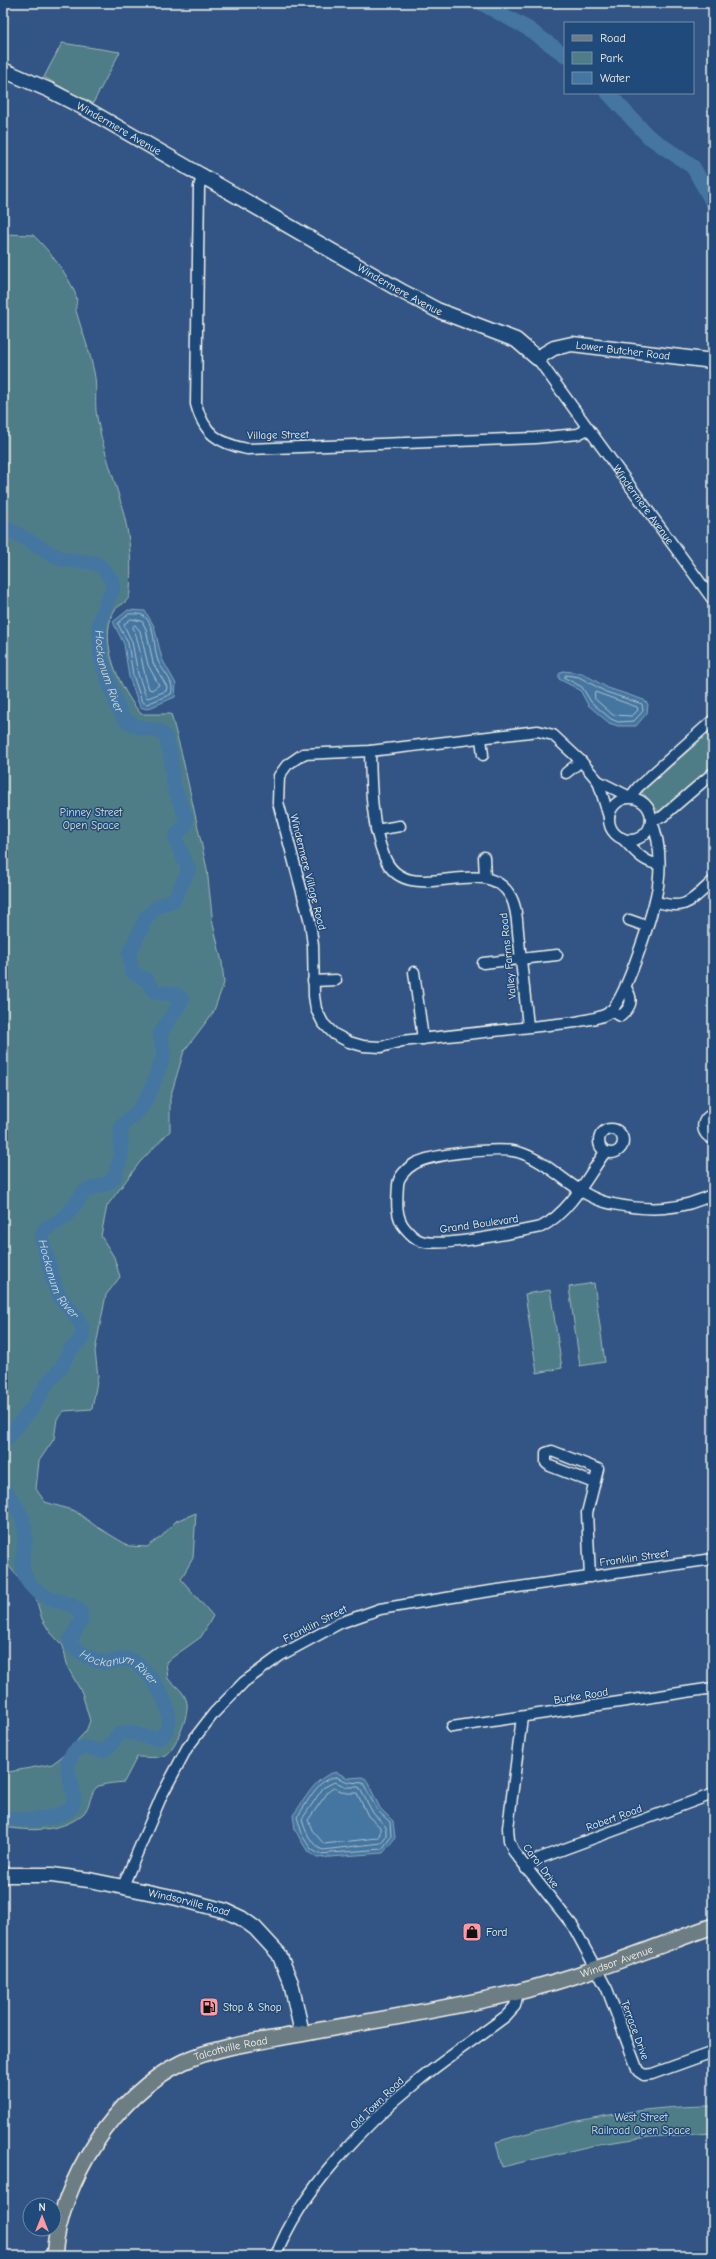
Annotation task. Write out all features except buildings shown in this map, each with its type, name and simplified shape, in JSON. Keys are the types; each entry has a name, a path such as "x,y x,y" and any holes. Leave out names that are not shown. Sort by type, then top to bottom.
{"main road":[{"name":"Windsor Avenue","path":"518,1992 596,1968 713,1926"},
{"name":"Talcottville Road","path":"54,2256 58,2226 66,2198 97,2140 116,2116 129,2103 152,2083 183,2063 221,2050 518,1992"}],"street":[{"name":"Windermere Avenue","path":"3,70 62,96 202,174 403,292 437,310 516,340 537,358 713,600"},
{"name":"Village Street","path":"202,174 199,187 196,404 200,420 211,434 226,444 247,449 514,439 578,434 588,429"},
{"name":"Lower Butcher Road","path":"537,358 554,348 572,344 713,361"},
{"path":"609,818 610,812 618,801 630,797 638,787 713,720"},
{"name":"Windermere Village Road","path":"538,731 553,735 598,781 630,797 643,802 648,807 658,836 659,864 655,900 626,988 610,1011 598,1017 576,1022 528,1026 402,1041 381,1047 363,1046 349,1042 334,1034 323,1023 316,1009 313,981 313,945 310,922 278,802 279,776 287,765 303,754 370,751 538,731"},
{"path":"481,738 483,755"},
{"name":"Valley Farms Road","path":"370,751 372,809 376,830 384,857 393,870 401,877 420,881 473,877 485,878 499,884 511,896 515,906 528,1026"},
{"path":"566,773 580,761"},
{"path":"622,838 629,840 642,836 647,832 652,820 662,817 713,773"},
{"name":"Windermere Village Road","path":"598,781 612,830 650,863 659,864"},
{"path":"376,830 400,826"},
{"path":"484,857 485,878"},
{"path":"655,900 666,905 680,906 691,901 713,881"},
{"path":"629,920 646,926"},
{"path":"483,963 557,955"},
{"path":"414,972 423,1039"},
{"path":"313,981 336,980"},
{"name":"Windermere Village Road","path":"610,1011 621,1016 630,1009 632,1002 626,988"},
{"path":"713,1114 705,1119 703,1127 706,1135 713,1139"},
{"name":"Grand Boulevard","path":"579,1189 567,1207 552,1222 541,1227 440,1243 421,1241 409,1233 400,1222 397,1201 398,1181 413,1164 442,1156 498,1150 521,1152 579,1189 611,1204 662,1210 688,1205 713,1194"},
{"path":"579,1189 605,1152"},
{"path":"590,1577 587,1513 598,1469 594,1466 552,1451 546,1453 546,1463 550,1466 594,1483"},
{"name":"Franklin Street","path":"123,1886 162,1795 187,1748 214,1713 244,1682 280,1655 340,1623 380,1609 713,1559"},
{"name":"Burke Road","path":"452,1728 713,1688"},
{"name":"Carol Drive","path":"522,1717 508,1828 509,1840 514,1852 526,1869 572,1926 596,1968"},
{"name":"Robert Road","path":"526,1869 540,1858 713,1794"},
{"name":"Windsorville Road","path":"3,1875 52,1875 123,1886 226,1911 241,1918 255,1928 279,1954 291,1983 302,2034"},
{"name":"Terrace Drive","path":"596,1968 607,1989 638,2071 644,2075 652,2074 713,2052"},
{"name":"Old Town Road","path":"276,2256 284,2234 300,2207 374,2119 418,2080 506,2016 515,2006 518,1992"}],"green space":[{"path":"62,43 120,52 92,105 44,77"},
{"name":"Pinney Street Open Space","path":"3,234 33,235 58,264 69,280 76,296 76,311 95,377 96,411 99,429 120,499 128,534 131,561 129,597 114,611 109,623 108,637 110,651 119,679 133,704 141,714 171,714 182,755 207,869 213,924 222,962 224,983 213,1013 184,1051 170,1098 170,1131 140,1162 107,1206 101,1236 114,1257 120,1277 106,1295 95,1351 98,1376 92,1409 64,1411 57,1419 54,1439 39,1461 36,1489 45,1502 75,1511 97,1527 129,1546 147,1547 161,1537 176,1521 196,1513 193,1558 181,1579 213,1616 201,1637 166,1662 168,1679 182,1692 187,1703 186,1716 181,1731 169,1751 165,1755 159,1757 137,1757 124,1782 105,1784 96,1788 92,1794 86,1811 74,1820 55,1828 34,1830 3,1827 3,1773 52,1764 64,1755 86,1731 90,1721 82,1693 68,1668 63,1646 50,1632 42,1619 36,1599 3,1559"},
{"path":"713,729 713,767 660,813 642,792"},
{"path":"594,1283 605,1362 580,1366 569,1287"},
{"path":"550,1290 562,1368 537,1373 525,1294"},
{"name":"West Street Railroad Open Space","path":"713,2106 713,2133 649,2137 599,2144 502,2167 496,2142 576,2121 603,2116 657,2109"}],"water":[{"path":"128,610 145,611 154,626 162,659 176,684 175,697 147,709 140,707 129,677 124,644 113,622"},
{"path":"563,671 582,673 608,688 644,700 648,704 647,713 636,726 618,726 609,723 588,705 580,690 559,679 559,674"},
{"path":"336,1772 348,1778 362,1777 366,1779 380,1808 393,1821 395,1838 383,1853 317,1858 308,1852 300,1839 295,1829 293,1815 316,1784 328,1775"}],"waterway":[{"name":"Hockanum River","path":"481,3 527,28 564,54"},
{"name":"Hockanum River","path":"609,94 648,136 693,167 713,203"},
{"name":"Hockanum River","path":"3,526 61,559 95,563 103,568 112,580 113,589 103,610 99,627 101,659 117,705 124,719 136,726 159,731 166,738 171,756 173,784 186,818 185,825 176,835 176,841 189,870 174,900 158,906 146,918 129,954 132,972 147,980 155,992 177,995 182,1000 160,1034 164,1055 150,1092 140,1109 121,1127 121,1157 114,1178 108,1183 85,1191 65,1217 44,1230 42,1234 51,1274 58,1294 79,1321 83,1332 82,1339 70,1350 61,1368 46,1385 33,1407 3,1443"},
{"name":"Hockanum River","path":"3,1487 17,1508 24,1525 25,1537 22,1562 24,1574 27,1580 33,1588 40,1593 71,1605 81,1613 81,1621 70,1640 71,1645 94,1660 110,1662 125,1659 138,1665 156,1684 167,1708 169,1720 166,1730 159,1738 149,1738 134,1733 124,1733 119,1735 104,1750 83,1747 75,1751 68,1762 74,1798 73,1804 62,1814 29,1820 9,1818 3,1815"}],"place":[{"name":"Ford","path":"472,1932"},
{"name":"Stop & Shop","path":"209,2007"}]}
